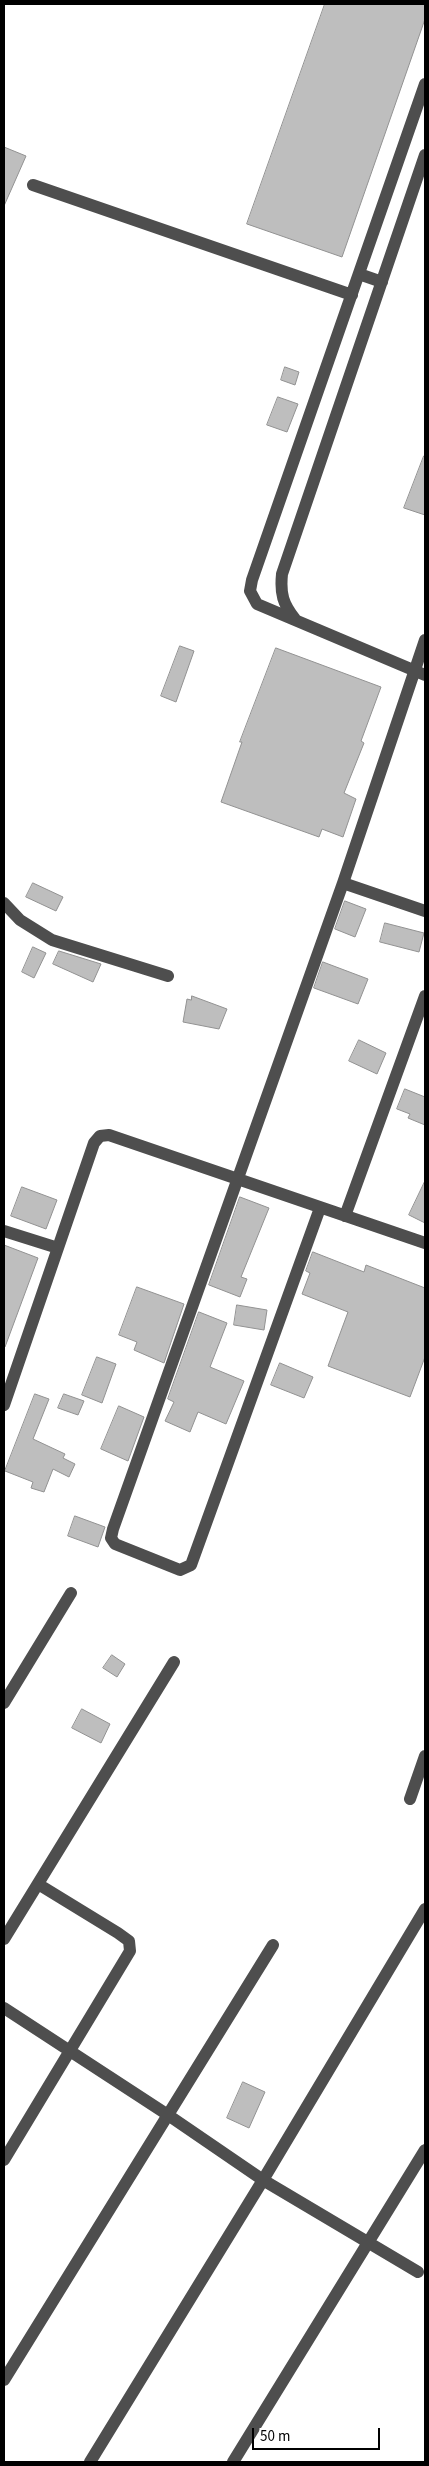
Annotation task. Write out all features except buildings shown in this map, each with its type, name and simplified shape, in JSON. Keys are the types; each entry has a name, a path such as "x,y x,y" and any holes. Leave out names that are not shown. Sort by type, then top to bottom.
{"street":[{"path":"420,673 298,623 257,604 250,591 252,580 425,84"},
{"path":"298,623 283,604 280,586 282,574 425,155"},
{"path":"33,185 352,295"},
{"path":"359,274 382,282"},
{"path":"320,1208 196,1558 187,1569 180,1570 115,1544 111,1538 237,1179 420,673 425,640"},
{"path":"343,883 425,911"},
{"path":"4,902 20,920 52,940 168,976"},
{"path":"345,1216 425,996"},
{"path":"4,1405 94,1143 100,1136 109,1135 425,1243"},
{"path":"4,1231 58,1248"},
{"path":"4,1703 71,1593"},
{"path":"4,1939 174,1662"},
{"path":"410,1799 425,1756"},
{"path":"4,2160 130,1951 130,1942 38,1884"},
{"path":"90,2462 263,2180 425,1909"},
{"path":"4,2380 273,1945"},
{"path":"4,2008 168,2115 263,2180 418,2272"},
{"path":"233,2462 369,2244 425,2150"}]}
